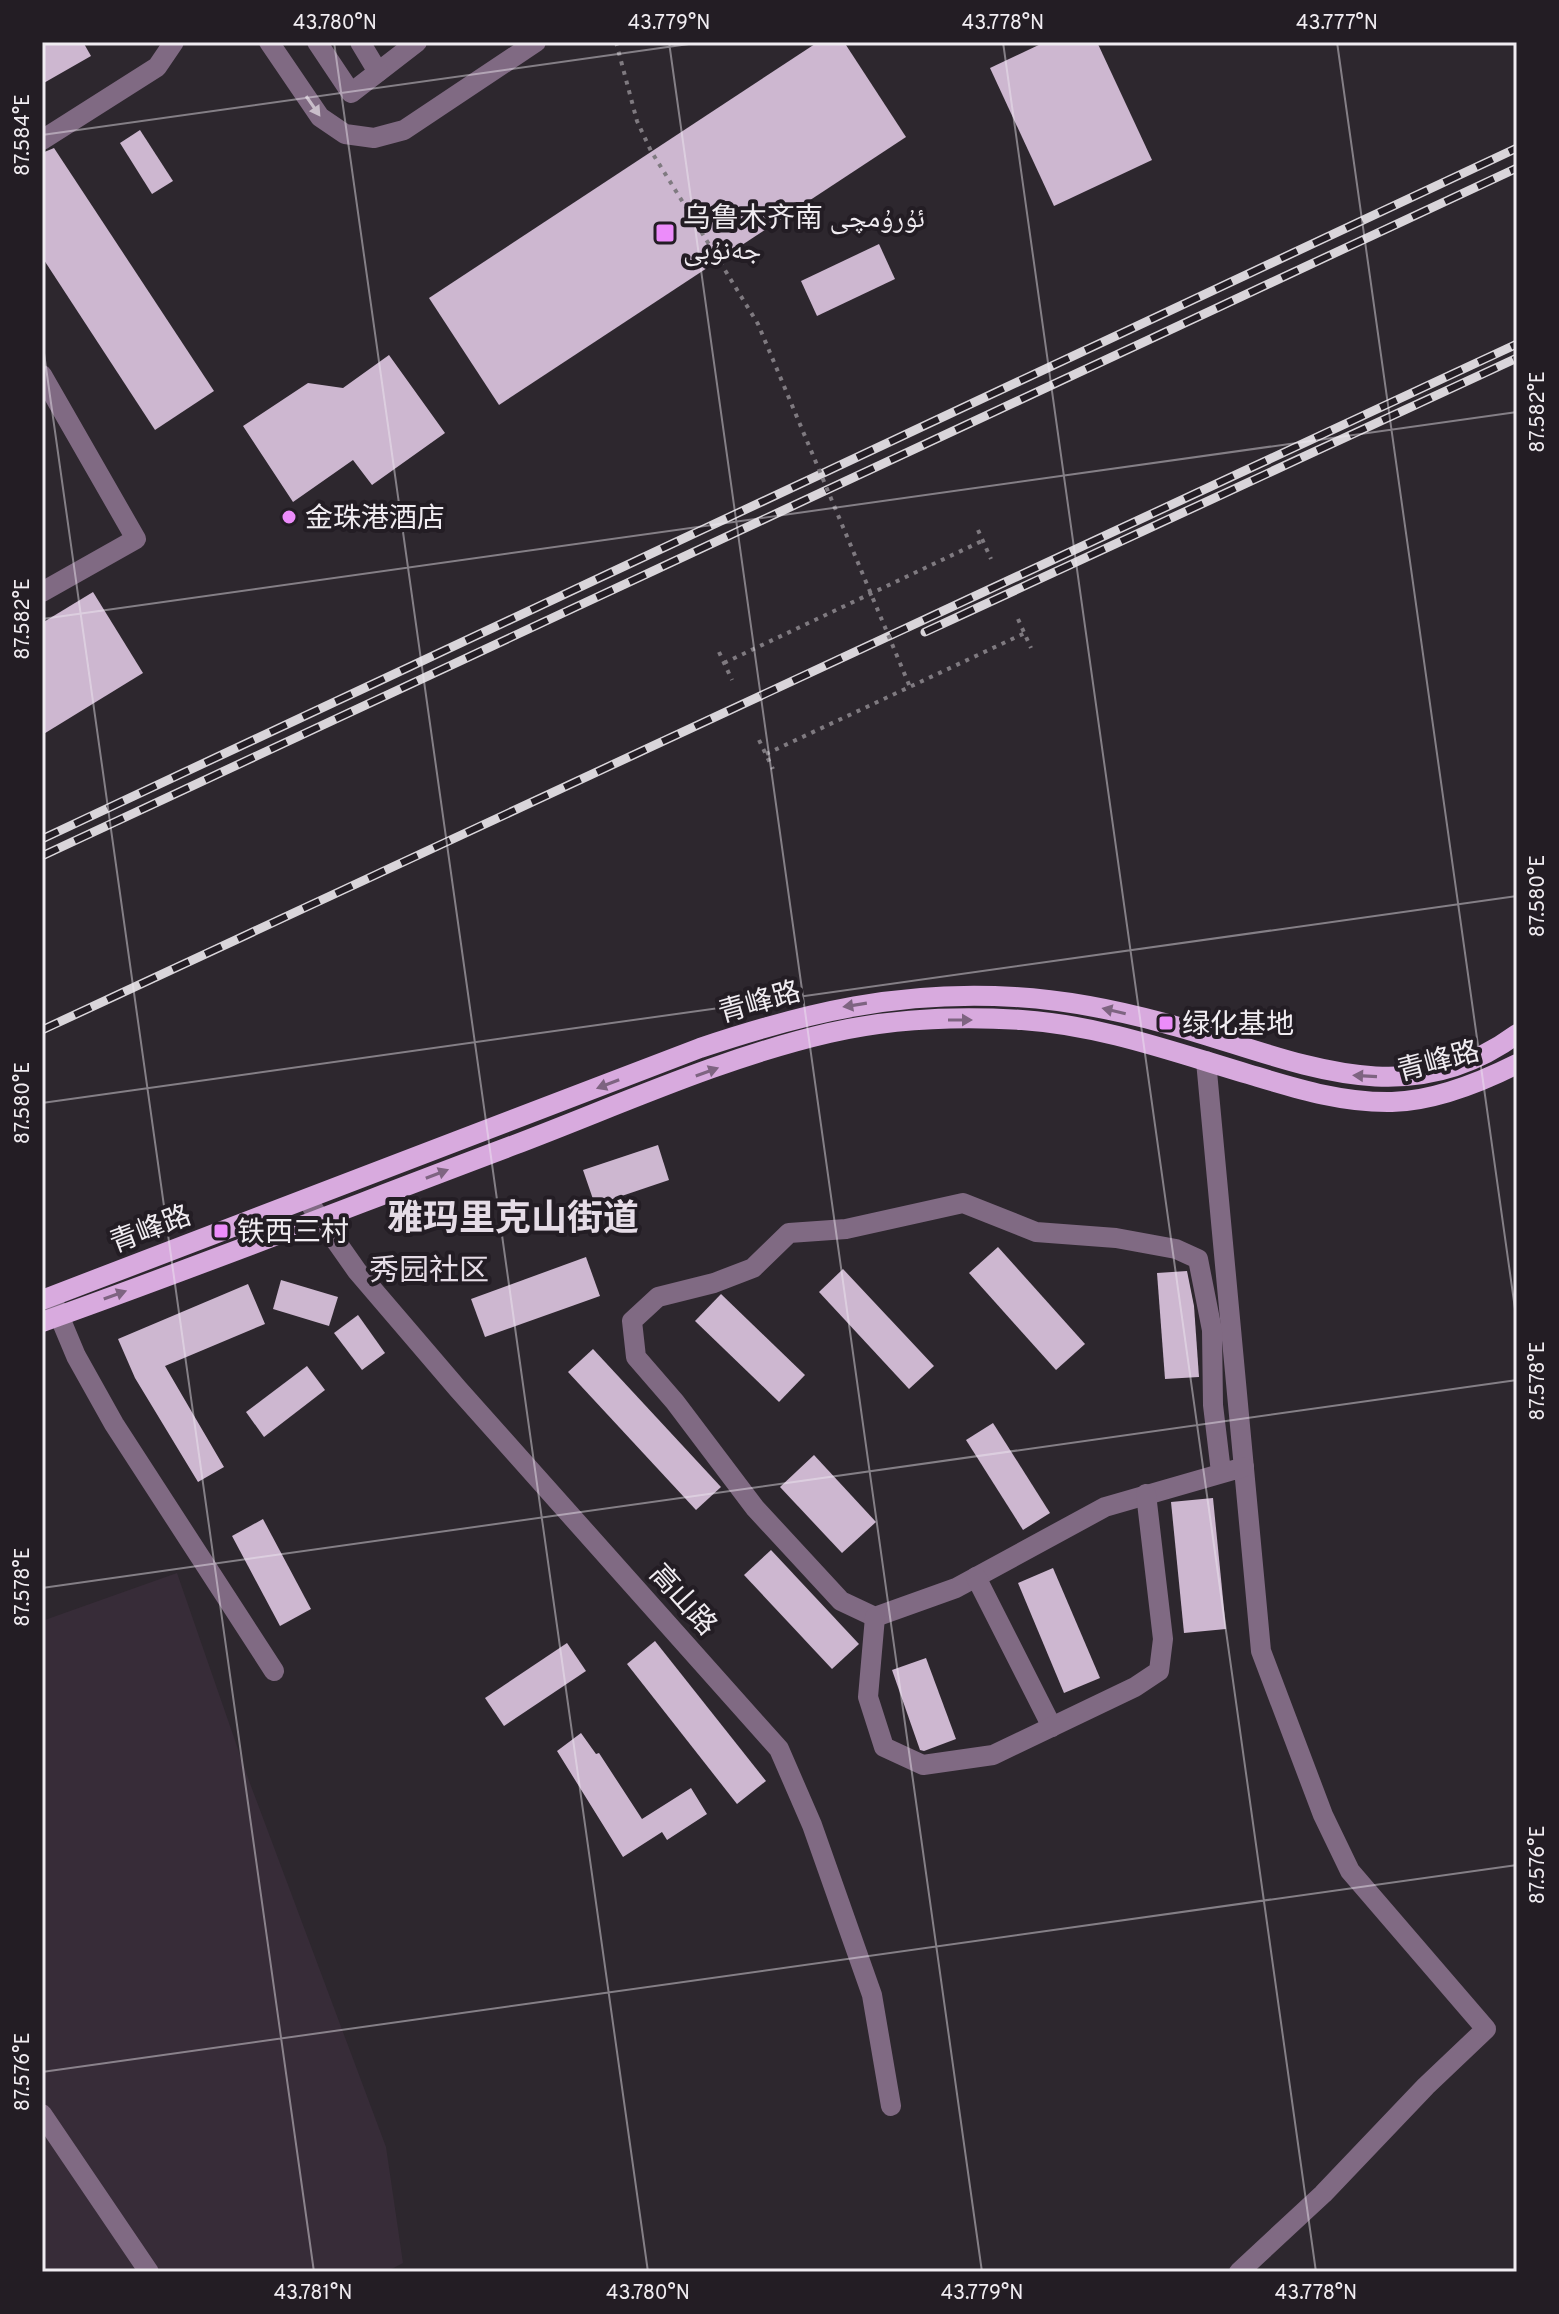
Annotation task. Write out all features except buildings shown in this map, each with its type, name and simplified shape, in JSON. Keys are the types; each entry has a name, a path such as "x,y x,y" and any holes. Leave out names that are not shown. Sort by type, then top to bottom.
{"main road":[{"name":"青峰路","path":"49,1308 307,1199 700,1048 795,1017 886,1001 963,996 1081,1003 1166,1023 1303,1065 1355,1076 1398,1078 1432,1073 1475,1061 1517,1034"},
{"name":"青峰路","path":"49,1308 319,1219 713,1069 831,1033 894,1023 953,1019 1023,1020 1077,1027 1131,1039 1313,1094 1355,1101 1395,1102 1448,1092 1517,1064"}],"street":[{"path":"42,140 157,67 174,42"},
{"path":"269,42 320,117 345,134 374,138 404,130 536,42"},
{"path":"317,42 351,93 417,42"},
{"path":"360,42 378,72"},
{"path":"42,375 136,539 42,592"},
{"path":"1206,1061 1261,1651 1323,1815 1350,1871 1486,2029 1426,2086 1323,2194 1239,2272"},
{"name":"高山路","path":"307,1199 357,1271 458,1389 779,1749 812,1825 872,1995 891,2106"},
{"path":"1221,1472 1213,1405 1212,1330 1198,1259 1176,1249 1116,1238 1036,1232 963,1203 846,1229 789,1233 753,1268 714,1283 658,1297 632,1321 636,1357 675,1402 755,1508 841,1601 875,1617 956,1588 1105,1507 1244,1467"},
{"path":"49,1308 114,1424 274,1671"},
{"path":"875,1617 868,1697 884,1747 923,1765 993,1755 1135,1687 1159,1671 1163,1639 1146,1494"},
{"path":"976,1577 1052,1727"},
{"path":"42,2114 149,2272"}],"path":[{"path":"616,42 637,121 651,151 758,324 910,687"},
{"path":"978,530 991,559"},
{"path":"724,663 982,541"},
{"path":"1018,619 1031,648"},
{"path":"766,754 1025,633"},
{"path":"719,652 732,680"},
{"path":"759,740 773,769"}],"shaded area":[{"path":"177,1573 248,1778 386,2147 403,2263 386,2272 42,2272 42,1621"}],"railway":[{"path":"42,839 1517,148"},
{"path":"42,856 1517,168"},
{"path":"42,1030 1517,344"},
{"path":"925,632 1517,358"}],"place":[{"name":"乌鲁木齐南 ئۇرۇمچى جەنۇبى","path":"665,233"},
{"name":"金珠港酒店","path":"289,517"},
{"name":"绿化基地","path":"1166,1023"},
{"name":"铁西三村","path":"221,1231"}],"district":[{"name":"雅玛里克山街道","path":"513,1217"},
{"name":"秀园社区","path":"429,1270"}]}
